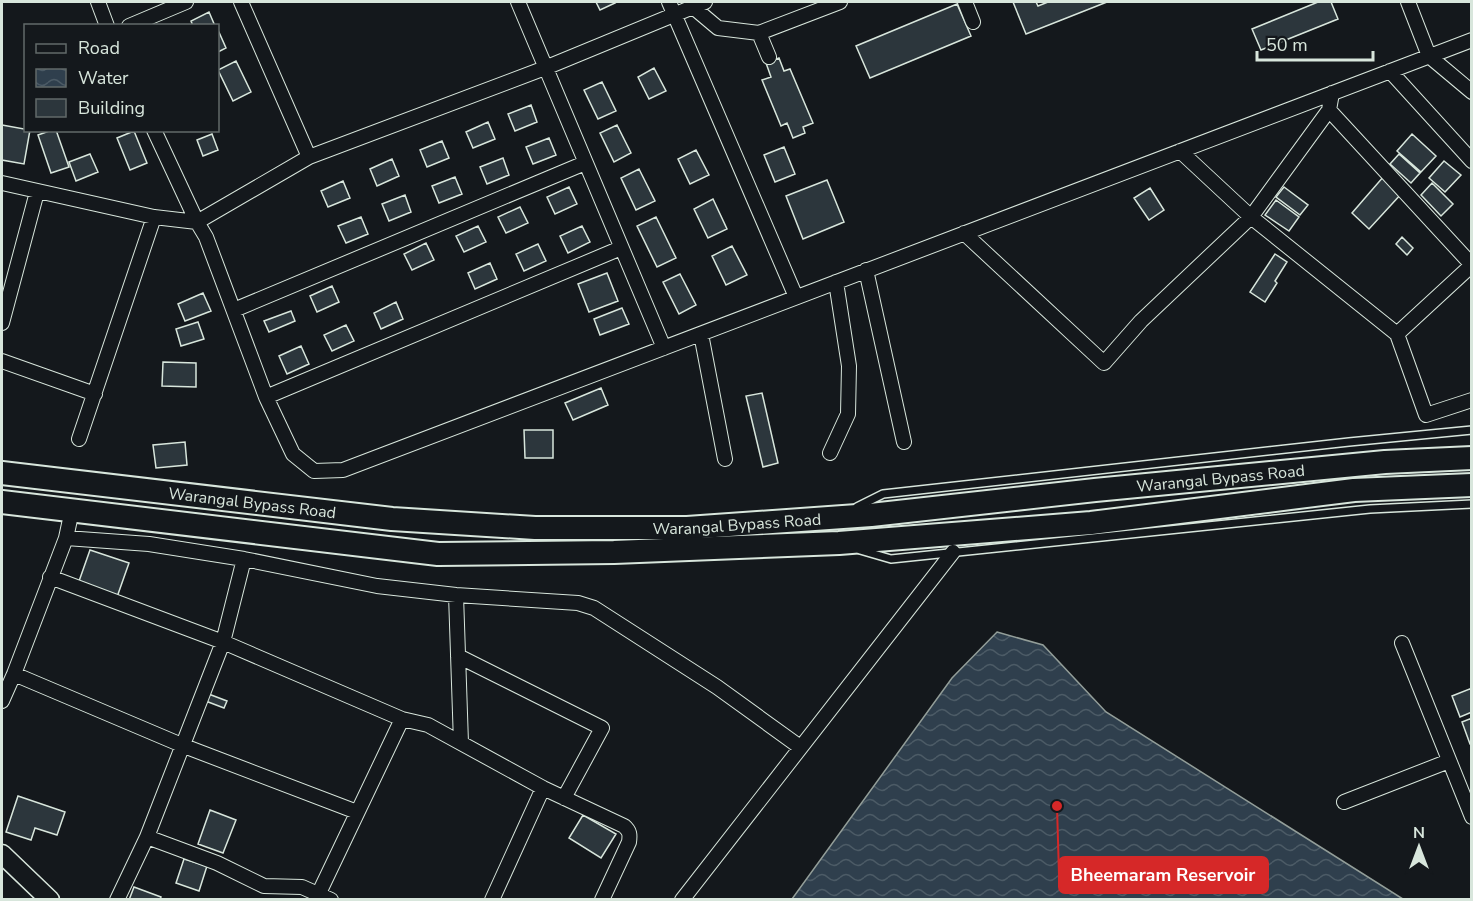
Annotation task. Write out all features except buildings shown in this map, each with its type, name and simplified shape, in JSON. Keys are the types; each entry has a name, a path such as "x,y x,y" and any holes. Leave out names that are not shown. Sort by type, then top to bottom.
{"highway":[{"name":"Warangal Bypass Road","path":"2,473 392,519 535,528 687,528 835,518 1374,463 1472,458"},
{"name":"Warangal Bypass Road","path":"2,502 438,554 614,552 839,543 1091,523 1354,490 1472,484"}],"street":[{"path":"98,2 106,24"},
{"path":"134,24 186,2"},
{"path":"242,2 309,157"},
{"path":"518,2 664,348"},
{"path":"669,2 796,297"},
{"path":"2,183 154,217 196,222 309,157 545,68 699,4 718,28 759,33 840,2"},
{"path":"965,2 973,22"},
{"path":"1408,2 1429,56 1472,92"},
{"path":"759,33 769,57"},
{"path":"155,132 196,222 206,237 266,397 294,454 314,471 343,470 1472,40"},
{"path":"1390,71 1472,160"},
{"path":"964,233 1104,363 1141,321 1251,217 1329,110 1332,93"},
{"path":"1329,110 1471,265 1397,334"},
{"path":"1179,151 1251,217 1397,334 1426,415 1472,400"},
{"path":"234,310 585,163"},
{"path":"2,323 37,192"},
{"path":"79,439 154,217"},
{"path":"266,397 621,248"},
{"path":"866,270 904,442"},
{"path":"830,453 848,414 849,366 836,282"},
{"path":"701,334 725,459"},
{"path":"2,361 95,394"},
{"path":"2,701 66,538 72,510"},
{"path":"66,538 149,544 244,558 377,586 456,595 578,603 594,608 717,687 801,747"},
{"path":"682,900 953,552"},
{"path":"117,900 147,837 223,642 244,558"},
{"path":"50,577 223,642 402,719 428,725 543,788 628,829 630,835 628,842 602,900"},
{"path":"456,595 460,743"},
{"path":"1402,643 1472,818"},
{"path":"458,656 602,728 564,798"},
{"path":"14,674 184,746 357,812"},
{"path":"147,837 217,863 262,893 293,886 325,896 357,812 402,719"},
{"path":"1344,802 1449,761"},
{"path":"492,900 543,788"},
{"path":"2,857 41,896"}],"lane":[{"path":"835,518 883,494 1472,430"},
{"path":"839,543 891,559 1370,509 1472,504"}],"water":[{"path":"997,632 1043,645 1106,712 1403,899 792,899 952,678"}],"place":[{"name":"Bheemaram Reservoir","path":"1057,806"}]}
